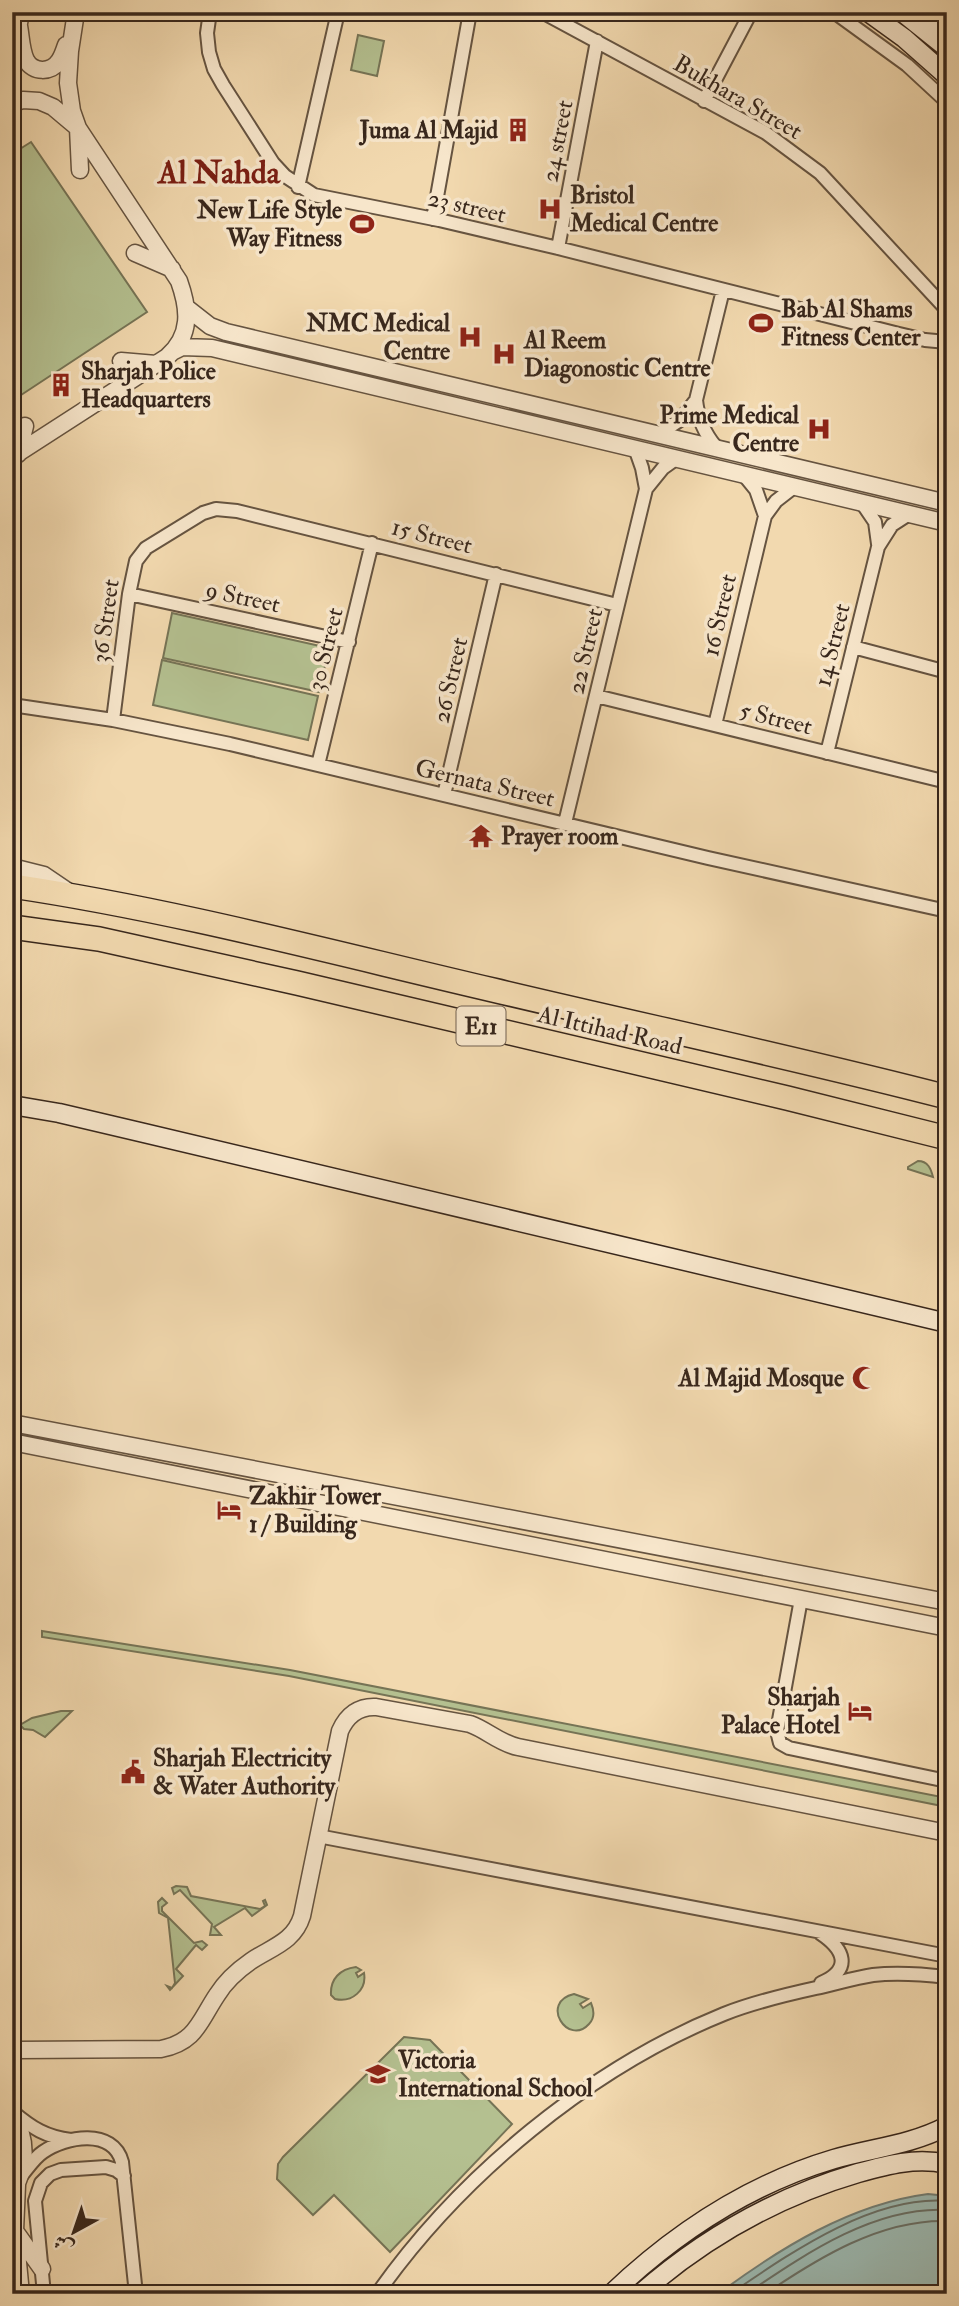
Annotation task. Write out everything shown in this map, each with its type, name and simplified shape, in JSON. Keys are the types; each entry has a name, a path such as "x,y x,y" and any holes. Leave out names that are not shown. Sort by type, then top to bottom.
{"highway":[{"name":"Al Ittihad Road","path":"12,886 74,895 207,923 835,1068 947,1097"},
{"name":"Al Ittihad Road","path":"12,927 99,939 385,1003 947,1138"},
{"path":"12,942 58,946 99,939"}],"main road":[{"path":"868,12 904,38 947,76"},
{"path":"902,12 947,48"},
{"path":"922,12 947,29"},
{"path":"12,1105 59,1113 947,1323"},
{"path":"611,2294 677,2239 721,2209 749,2194 833,2159 910,2141 947,2126"},
{"path":"640,2294 705,2243 786,2199 844,2177 883,2166 914,2160 947,2164"}],"street":[{"path":"76,12 68,83 72,111 78,128 179,281 187,309 185,332 172,352"},
{"name":"23 street","path":"210,12 207,33 214,69 273,163 299,187 314,195 558,248 912,337 947,342"},
{"path":"299,187 338,12"},
{"path":"433,219 470,12"},
{"name":"Bukhara Street","path":"542,12 766,133 811,165 947,310"},
{"path":"704,101 751,12"},
{"path":"834,12 907,65 947,102"},
{"path":"936,12 947,21"},
{"path":"20,19 25,58 32,67 43,70 58,63 72,30"},
{"path":"12,62 20,19"},
{"name":"24 street","path":"558,248 597,41"},
{"path":"12,103 23,100 39,101 54,107 78,128 80,170"},
{"path":"135,253 172,269"},
{"path":"716,447 699,421 696,400 723,290"},
{"path":"187,309 210,326 226,332 947,503"},
{"path":"15,456 172,352 182,347 212,348 940,521"},
{"path":"121,361 156,364"},
{"path":"659,434 680,420 696,400"},
{"path":"15,456 25,426"},
{"name":"22 Street","path":"565,824 646,489 635,448"},
{"name":"22 Street","path":"646,489 663,468 677,458"},
{"path":"743,474 756,490 765,516"},
{"path":"765,516 776,501 794,487"},
{"name":"14 Street","path":"862,503 874,522 878,547"},
{"path":"940,521 931,514 935,508 947,509"},
{"name":"36 Street","path":"113,720 129,594 136,561 146,548 203,513 216,509 237,511"},
{"name":"15 Street","path":"237,511 617,605"},
{"name":"14 Street","path":"827,753 878,547 892,524 909,514"},
{"name":"16 Street","path":"715,725 765,516"},
{"name":"30 Street","path":"318,765 372,543"},
{"name":"26 Street","path":"444,795 496,574"},
{"name":"9 Street","path":"129,594 349,642"},
{"path":"853,647 947,672"},
{"name":"5 Street","path":"596,696 947,782"},
{"name":"Gernata Street","path":"12,705 113,720 230,744 708,858 947,911"},
{"path":"12,867 44,875 74,895"},
{"path":"12,1423 947,1602"},
{"path":"12,1443 947,1628"},
{"path":"801,1599 777,1731 780,1743 789,1748 947,1781"},
{"path":"12,2052 161,2049 181,2042 198,2028 218,1993 238,1971 284,1943 297,1929 302,1916 340,1731 351,1714 370,1706 470,1724 508,1745 947,1833"},
{"path":"318,1836 947,1956"},
{"path":"816,1930 831,1941 848,1971 859,1978"},
{"path":"805,1991 830,1978 849,1944 857,1939"},
{"path":"377,2294 422,2236 467,2189 528,2135 588,2089 639,2057 705,2022 747,2006 859,1978 890,1974 947,1977"},
{"path":"12,2112 42,2134 75,2141"},
{"path":"12,2112 24,2147 16,2185 15,2231 21,2294"},
{"path":"16,2185 42,2153 52,2147 97,2138 111,2143 121,2158 124,2176 136,2294"},
{"path":"44,2294 35,2201 45,2178 61,2170 106,2167 124,2176"},
{"path":"15,2231 42,2269"}],"green space":[{"path":"358,35 384,41 377,76 351,70"},
{"path":"31,142 147,312 12,401 12,154"},
{"path":"172,613 329,648 319,692 163,658"},
{"path":"162,660 318,696 308,740 153,705"},
{"path":"918,1161 927,1164 933,1177 908,1169"},
{"path":"42,1631 290,1670 947,1798 947,1807 289,1676 42,1637"},
{"path":"72,1711 45,1737 20,1725 32,1718"},
{"path":"187,1887 191,1896 260,1909 265,1906 263,1901 265,1900 267,1905 252,1916 245,1908 214,1927 221,1935 210,1935 212,1924 180,1890 174,1894 172,1888"},
{"path":"162,1898 167,1903 162,1907 162,1911 194,1943 202,1941 207,1945 202,1950 196,1945 176,1969 183,1976 172,1988 175,1983 168,1918 159,1913 158,1902"},
{"path":"356,1967 361,1970 356,1973 358,1977 364,1973 361,1990 347,1999 335,1999 331,1995 334,1980 341,1973"},
{"path":"574,1994 588,1999 580,2004 583,2008 591,2003 593,2008 591,2022 581,2030 566,2027 560,2021 558,2013 559,2005 564,1999"},
{"path":"404,2037 430,2040 512,2124 390,2252 334,2195 313,2215 277,2179 278,2164 283,2157"}],"water":[{"path":"928,2194 947,2196 947,2294 718,2294 766,2260 817,2230 871,2207"}],"place":[{"name":"Juma Al Majid","path":"518,130"},
{"name":"Bristol Medical Centre","path":"550,209"},
{"name":"New Life Style Way Fitness","path":"362,224"},
{"name":"Bab Al Shams Fitness Center","path":"761,323"},
{"name":"NMC Medical Centre","path":"470,337"},
{"name":"Al Reem Diagonostic Centre","path":"504,354"},
{"name":"Sharjah Police Headquarters","path":"61,385"},
{"name":"Prime Medical Centre","path":"819,429"},
{"name":"Prayer room","path":"481,836"},
{"name":"Al Majid Mosque","path":"864,1378"},
{"name":"Zakhir Tower 1 / Building","path":"229,1510"},
{"name":"Sharjah Palace Hotel","path":"860,1711"},
{"name":"Sharjah Electricity & Water Authority","path":"133,1772"},
{"name":"Victoria International School","path":"378,2074"}],"district":[{"name":"Al Nahda","path":"219,172"}]}
